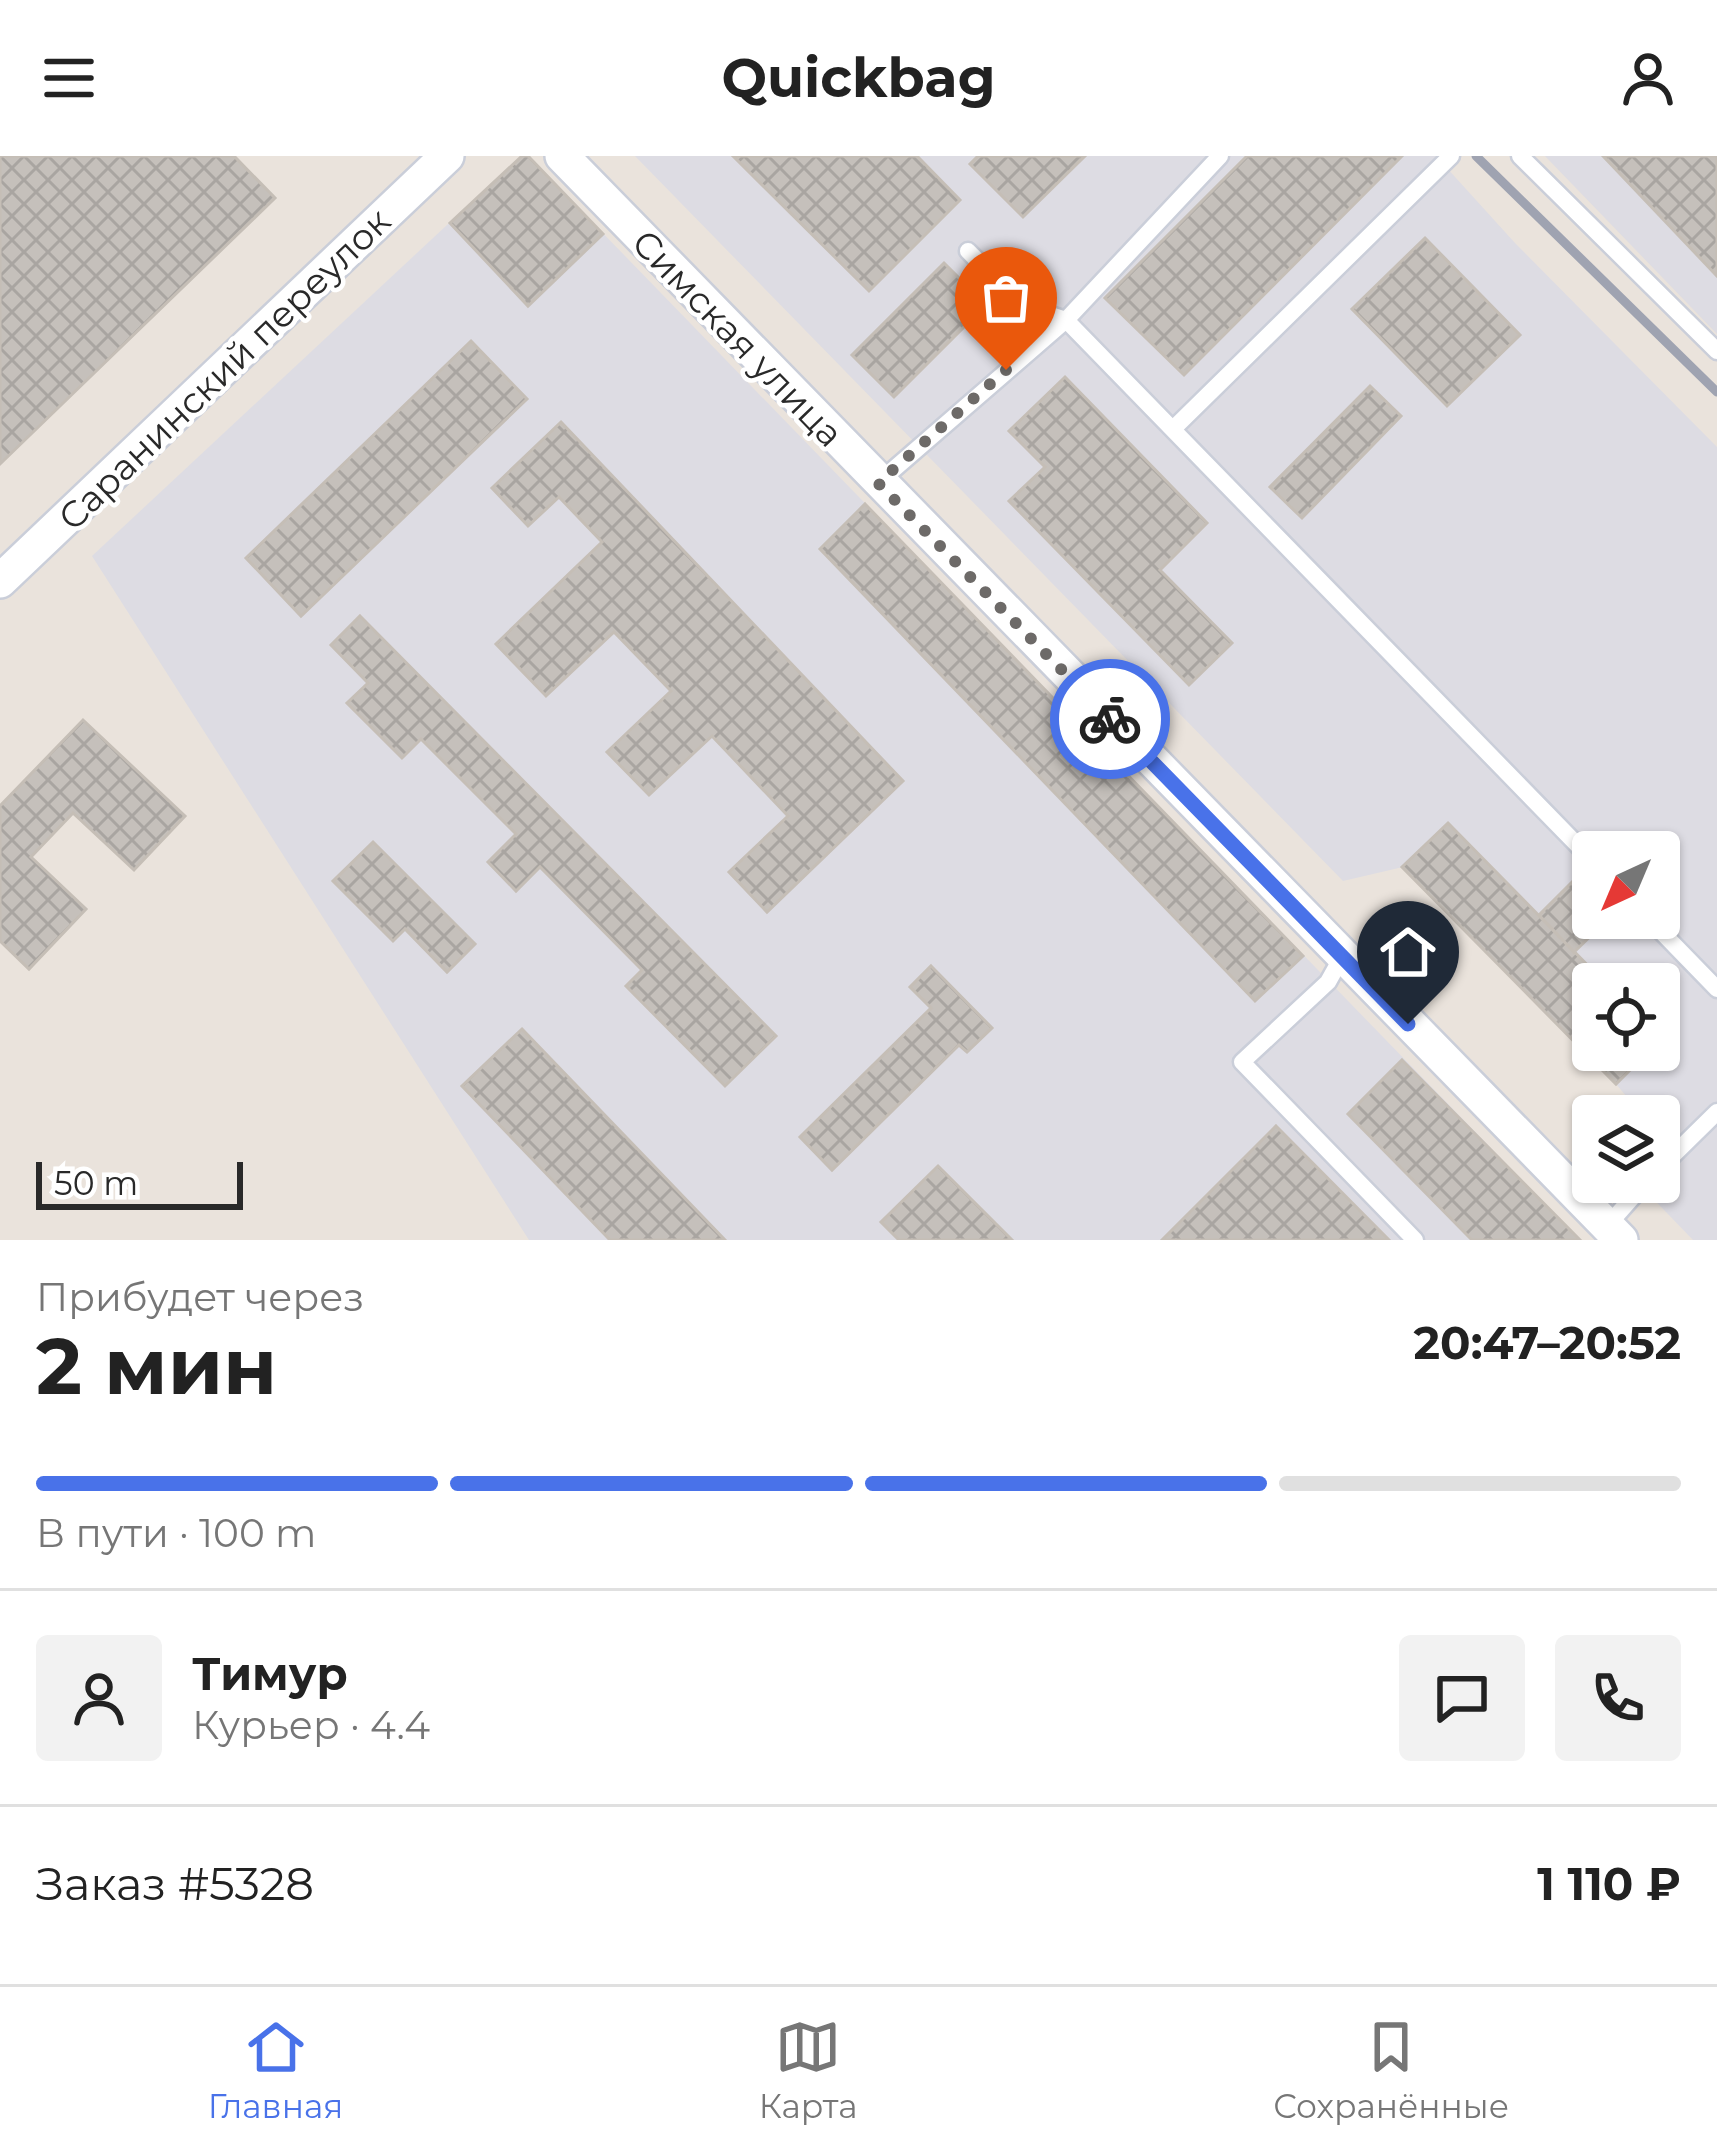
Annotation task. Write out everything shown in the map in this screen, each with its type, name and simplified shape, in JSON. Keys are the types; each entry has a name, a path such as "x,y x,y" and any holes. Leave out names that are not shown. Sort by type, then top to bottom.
{"street":[{"name":"Саранинский переулок","path":"0,581 447,156"},
{"name":"Симская улица","path":"562,156 1614,1233"}],"lane":[{"path":"878,483 1066,320 1220,156"},
{"path":"1174,429 1451,156"},
{"path":"1520,156 1717,351"},
{"path":"968,251 1021,305 1066,320 1572,839"},
{"path":"1669,939 1717,988"},
{"path":"1342,957 1328,982 1242,1063 1415,1240"},
{"path":"1680,1148 1717,1112"},
{"path":"1614,1233 1633,1203"}],"shaded area":[{"path":"521,156 528,156 1580,1240 529,1240 92,556"},
{"path":"635,156 1436,156 1515,243 1717,447 1717,1240 1693,1240 1657,1203 1680,1203 1680,1095 1625,1095 1603,1071 1680,1071 1680,963 1572,963 1572,1039 1403,867 1343,881"},
{"path":"1545,156 1717,156 1717,334"}],"building":[{"path":"0,156 234,156 275,198 0,464"},
{"path":"522,156 528,156 603,234 528,306 450,223"},
{"path":"733,156 917,156 960,200 869,291"},
{"path":"978,156 1085,156 1023,217 970,164"},
{"path":"1247,156 1402,156 1184,375 1105,298"},
{"path":"1603,156 1717,156 1717,276"},
{"path":"1425,238 1520,335 1447,406 1352,309"},
{"path":"944,263 986,305 894,397 852,355"},
{"path":"471,341 527,399 301,616 246,558"},
{"path":"1065,377 1207,523 1160,570 1232,643 1189,685 1009,501 1045,467 1009,431"},
{"path":"1370,386 1401,416 1302,518 1270,487"},
{"path":"561,422 903,781 767,912 729,872 788,816 712,736 649,795 607,752 671,691 614,632 546,696 496,644 602,542 559,497 528,526 492,488"},
{"path":"865,504 1303,956 1255,1001 820,549"},
{"path":"360,616 776,1036 725,1086 626,986 642,970 540,867 516,891 488,862 516,834 421,739 402,758 347,703 368,683 331,645"},
{"path":"83,720 185,816 134,870 73,813 31,857 86,909 29,969 0,941 0,806"},
{"path":"1448,823 1585,963 1572,963 1572,1039 1402,867"},
{"path":"373,842 475,944 447,972 405,929 393,941 333,881"},
{"path":"1572,882 1572,939 1587,939 1574,952 1539,915"},
{"path":"931,966 992,1028 967,1052 959,1045 832,1170 800,1137 931,1008 910,987"},
{"path":"522,1029 725,1240 610,1240 462,1086"},
{"path":"1402,1060 1580,1240 1472,1240 1348,1114"},
{"path":"1603,1071 1629,1071 1616,1084"},
{"path":"1276,1126 1389,1240 1162,1240"},
{"path":"938,1166 1012,1240 899,1240 881,1222"}],"railway":[{"path":"1476,156 1717,392"}],"way so far":[{"path":"1006,370 878,483 1110,719"}],"route":[{"path":"1110,719 1408,1024"}]}
